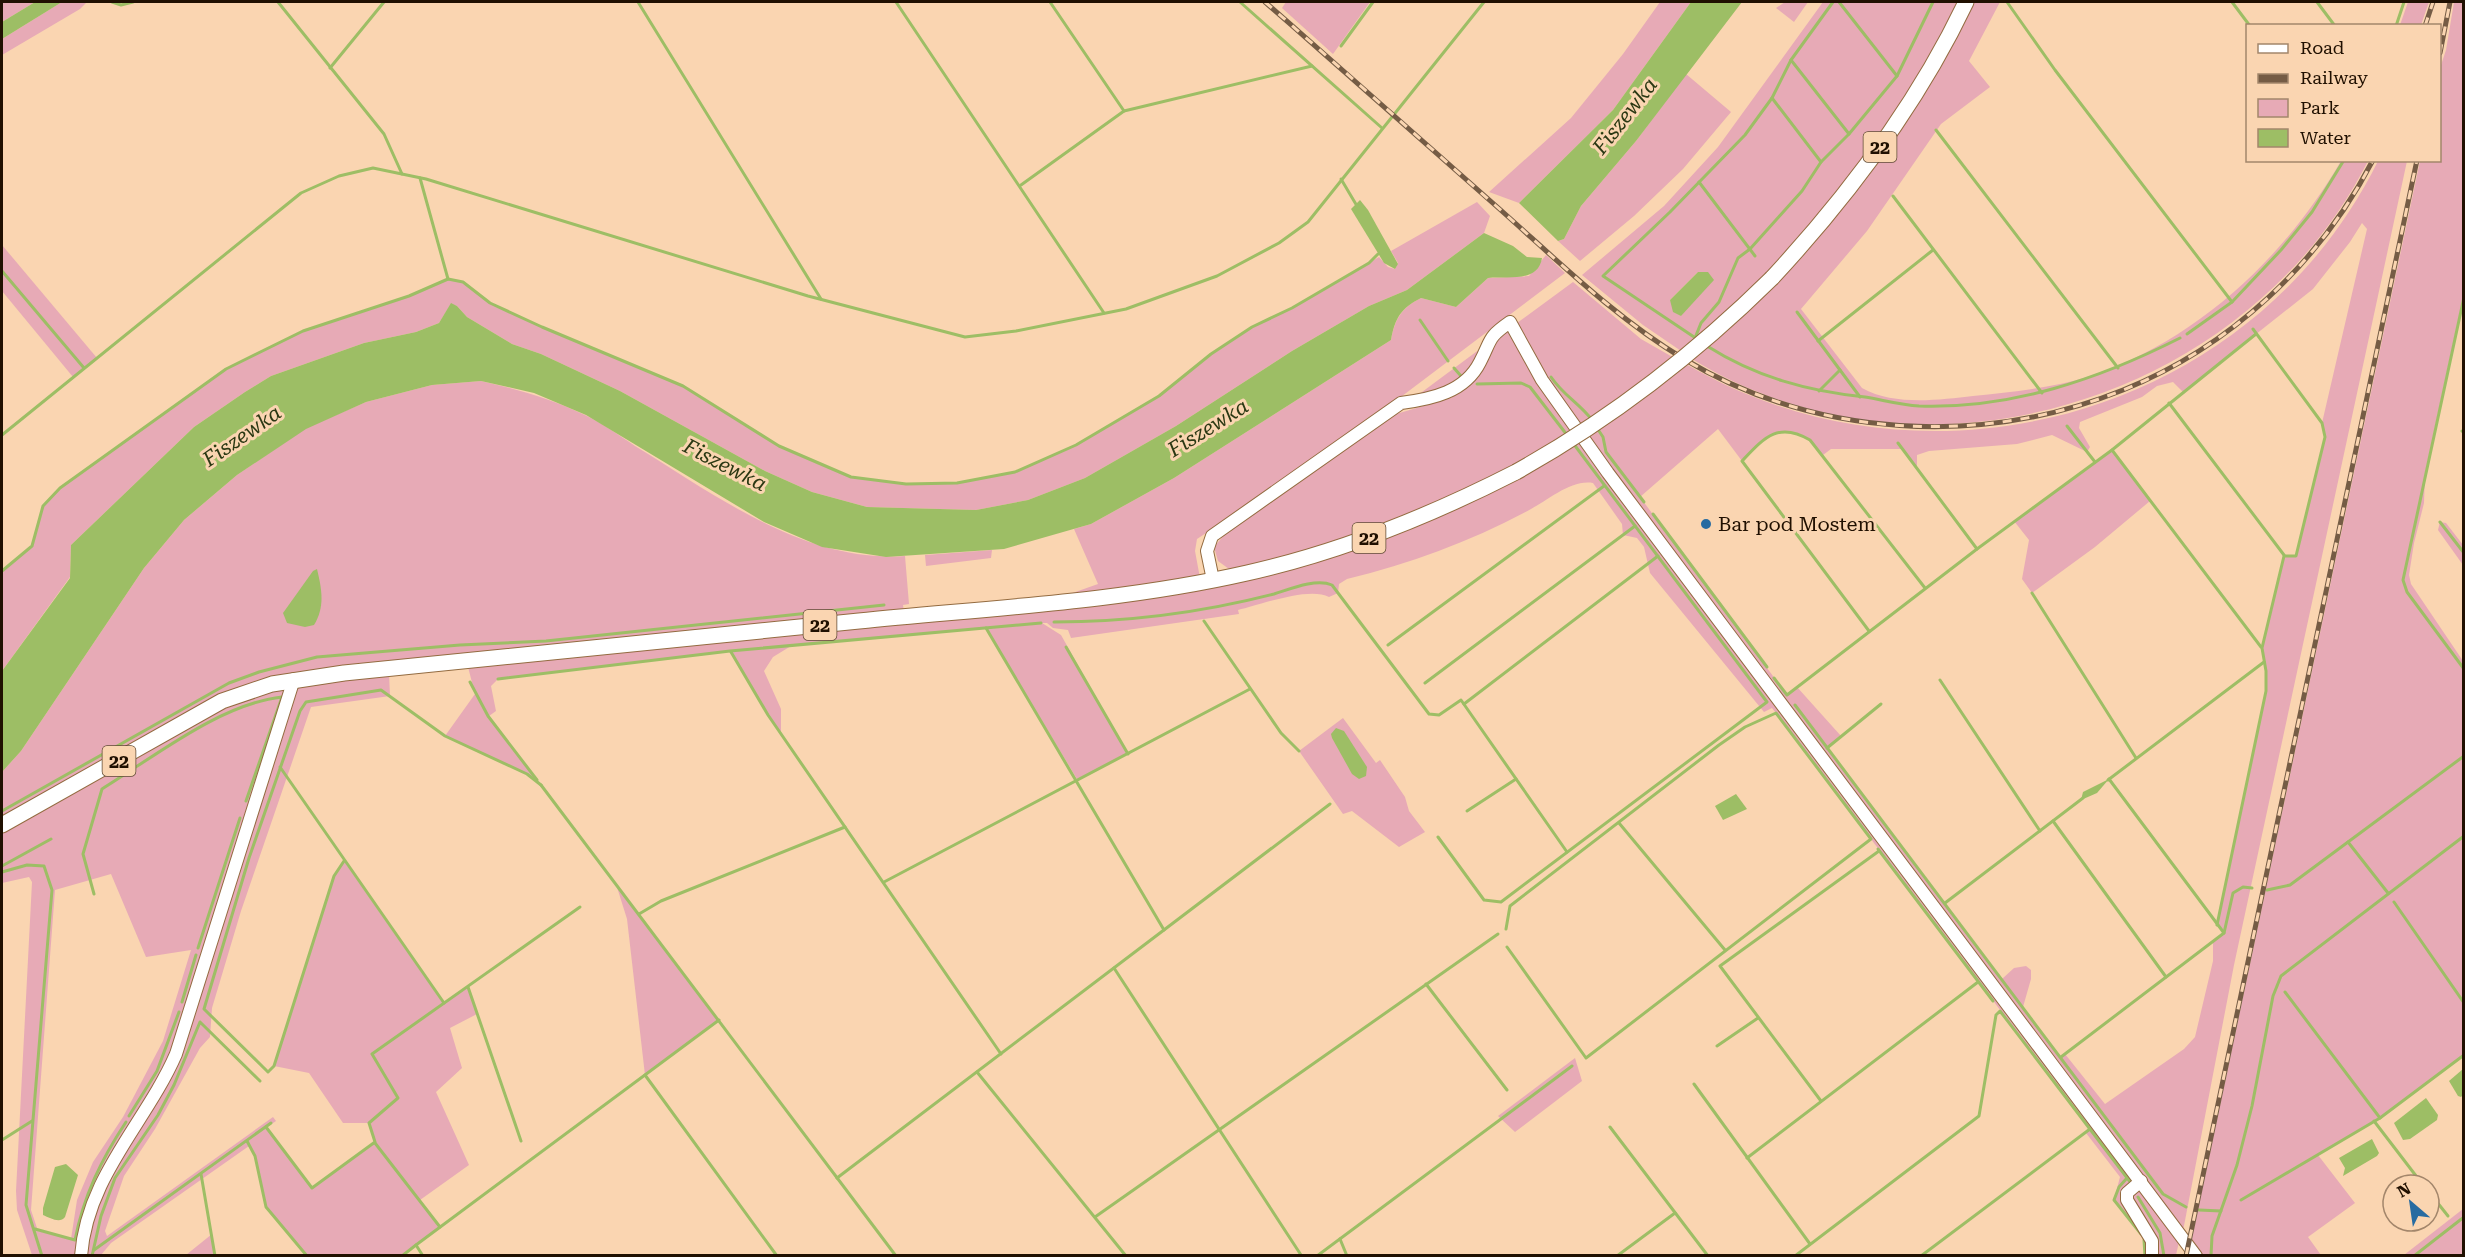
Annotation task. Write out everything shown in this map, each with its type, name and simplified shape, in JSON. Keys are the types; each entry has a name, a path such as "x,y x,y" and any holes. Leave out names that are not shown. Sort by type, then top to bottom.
{"main road":[{"name":"22","path":"2,825 90,778 210,707 254,689 294,679 1059,601 1213,580 1286,563 1375,536 1446,507 1516,472 1588,429 1653,384 1713,335 1772,278 1845,195 1883,144 1929,71 1966,2"}],"street":[{"path":"1213,580 1207,551 1212,536 1401,403 1427,399 1457,387 1479,364 1491,335 1510,322 1542,380 1608,473 2196,1256"},
{"path":"81,1256 90,1208 101,1181 120,1147 157,1092 176,1054 294,679"},
{"path":"2141,1181 2127,1194 2127,1200 2152,1241 2152,1256"}],"green space":[{"path":"2,2 35,2 2,22"},
{"path":"62,2 87,2 80,9 2,55 2,39"},
{"path":"1286,2 1370,2 1333,54 1282,8"},
{"path":"1660,2 1691,2 1613,110 1519,203 1489,192 1571,118 1623,54"},
{"path":"1785,2 1808,2 1794,22 1776,8"},
{"path":"1823,2 1960,2 1928,62 1881,137 1791,252 1684,353 1643,325 1582,275 1664,206 1718,147","holes":["1698,272 1681,316 1670,300"]},
{"path":"1971,2 2000,2 1969,61 1990,87 1941,124 1867,231 1801,309 1862,388 1875,394 1916,400 1945,399 2047,387 2090,376 2129,360 2167,341 2235,291 2293,230 2319,196 2340,162 2367,162 2314,244 2244,313 2162,367 2072,403 1976,422 1878,422 1783,401 1692,359 1784,273"},
{"path":"2408,2 2429,2 2421,24 2400,24"},
{"path":"2454,2 2463,2 2463,297 2425,473 2424,503 2409,575 2411,584 2463,661 2463,1055 2380,1118 2318,1155 2355,1203 2308,1237 2321,1255 2201,1255 2191,1243 2420,162 2441,162 2441,65 2446,50"},
{"path":"1686,74 1731,112 1683,169 1634,216 1580,261 1558,241 1564,239 1581,206 1636,141"},
{"path":"2377,162 2407,162 2234,965 2183,1231 2057,1060 1586,436 1686,364 1780,406 1879,428 1978,429 2076,411 2168,374 2251,320 2322,248","holes":["2362,223 2367,229 2322,423 2325,437 2296,555 2284,556 2262,648 2266,671 2266,691 2217,925 2223,933 2213,942 2213,961 2195,1037 2184,1049 2105,1104 2065,1054 2061,1057 2023,1007 2031,979 2031,970 2026,966 2014,968 2002,979 1827,748 1841,736 1797,687 1787,695 1640,497 1718,429 1742,461 1763,441 1782,431 1791,431 1801,435 1823,455 1831,449 1902,449 1917,469 1917,455 1929,451 2017,444 2052,435 2087,452 2090,447 2079,428 2080,422 2142,397 2157,386 2173,382 2183,392 2313,289"]},
{"path":"1477,202 1490,216 1484,233 1407,290 1369,306 1292,351 1176,426 1085,478 1028,500 976,510 867,507 812,492 765,471 620,391 541,354 512,344 467,317 457,306 451,304 439,323 416,332 364,343 271,376 194,427 71,545 70,577 2,671 2,571 32,546 43,506 60,488 226,369 303,331 409,296 448,279 463,282 490,303 542,327 683,386 779,446 851,477 906,484 957,483 1015,472 1076,445 1159,396 1211,354 1252,327 1292,308 1379,257 1388,267 1395,269 1398,263 1391,251"},
{"path":"2,245 97,358 73,377 2,291"},
{"path":"1546,255 1565,273 1324,455 1197,539 1195,551 1200,578 1064,596 1098,584 1074,529 1091,524 1174,478 1391,340 1400,315 1414,302 1421,298 1456,307 1488,278 1529,276"},
{"path":"1573,282 1641,339 1676,359 1580,428 1550,382 1517,323"},
{"path":"1508,330 1552,405 1572,434 1460,495 1308,552 1229,569 1218,561 1214,547 1225,534 1396,414 1451,398 1465,389 1485,365 1498,337"},
{"path":"1480,349 1469,367 1455,380 1438,389 1418,395"},
{"path":"481,381 534,395 585,415 730,505 797,537 832,549 868,555 905,556 909,604 903,605 904,612 270,679 2,820 2,772 21,751 144,568 184,520 237,475 306,428 366,402 432,385"},
{"path":"1578,441 2179,1242 2176,1255 2145,1255 2140,1232 2114,1200 2120,1177 2086,1133 2090,1129 1772,708 1764,712 1650,573 1644,547 1637,538 1623,535 1622,524 1593,483 1569,487 1509,521 1441,550 1347,579 1339,584 1338,593 1329,597 1320,594 1297,595 1238,610 1239,614 1071,638 1068,630 1053,628 1047,623 1042,623 1061,635 1128,754 1077,779 986,628 791,646 773,657 764,671 781,709 781,735 730,651 498,679 491,686 496,711 489,716 541,785 527,774 445,736 475,694 468,667 904,621 1324,557"},
{"path":"2112,450 2150,501 2095,547 2032,593 2022,579 2029,540 2014,521"},
{"path":"2440,522 2446,523 2463,545 2463,565 2438,530"},
{"path":"992,550 991,558 926,566 925,555"},
{"path":"389,673 390,696 311,707 241,911 212,1008 210,1037 200,1048 155,1129 124,1176 105,1231 107,1236 273,1117 276,1121 267,1127 312,1188 375,1143 369,1123 343,1123 309,1073 274,1066 334,876 344,861 443,1003 468,987 477,1014 450,1028 462,1068 436,1092 469,1165 420,1200 440,1227 402,1255 307,1255 266,1207 255,1156 249,1146 111,1243 101,1255 86,1256 100,1195 146,1118 255,819 297,683"},
{"path":"287,685 172,1053 145,1103 114,1148 94,1184 88,1201 77,1255 32,1255 17,1210 16,1191 32,882 29,877 2,883 2,830 227,704","holes":["111,874 146,957 191,950 163,1041 123,1117 93,1162 77,1200 71,1239 38,1231 31,1210 55,890"]},
{"path":"1343,718 1376,763 1380,760 1405,797 1409,811 1425,832 1399,847 1352,811 1343,814 1299,751"},
{"path":"616,884 719,1020 645,1075 627,919"},
{"path":"1575,1058 1582,1081 1515,1132 1498,1116"},
{"path":"2463,1209 2463,1255 2404,1255 2432,1233 2441,1233 2441,1226"},
{"path":"212,1234 215,1255 186,1255"}],"water":[{"path":"35,2 62,2 2,39 2,22"},
{"name":"Fiszewka","path":"1691,2 1742,2 1636,141 1581,206 1564,239 1558,241 1519,203 1613,110"},
{"path":"1360,200 1398,264 1395,269 1384,263 1351,209"},
{"name":"Fiszewka","path":"1484,233 1513,246 1527,257 1542,258 1539,266 1535,271 1521,277 1488,278 1456,307 1421,298 1400,314 1391,340 1174,478 1091,524 1004,549 886,557 822,547 764,522 586,415 534,393 481,381 432,385 366,402 306,429 237,475 184,520 144,568 21,751 2,772 2,671 70,578 71,545 194,427 245,392 271,376 364,343 416,332 439,323 451,303 467,317 512,344 541,354 620,391 765,471 812,492 867,507 976,510 1028,500 1085,478 1176,426 1292,351 1369,306 1407,290"},
{"path":"1698,272 1708,272 1714,280 1681,316 1673,312 1670,300"},
{"path":"317,569 322,598 320,612 314,625 305,627 287,623 283,613 313,571"},
{"path":"1336,728 1344,731 1367,767 1366,776 1359,779 1352,774 1332,738 1331,734"},
{"path":"2109,779 2097,793 2081,800 2083,792"},
{"path":"1736,794 1747,809 1723,820 1715,806"},
{"path":"2463,1069 2463,1095 2461,1097 2449,1081"},
{"path":"2426,1098 2438,1115 2437,1120 2410,1139 2403,1140 2394,1123"},
{"path":"2372,1139 2379,1153 2377,1156 2343,1176 2345,1168 2339,1158"},
{"path":"66,1164 78,1175 65,1217 55,1220 43,1215 43,1208 55,1167"}],"waterway":[{"path":"112,2 121,5 133,2"},
{"path":"278,2 384,134 402,174"},
{"path":"330,68 384,2"},
{"path":"638,2 821,299"},
{"path":"896,2 1104,313"},
{"path":"1050,2 1124,111"},
{"path":"1240,2 1382,128"},
{"path":"1341,46 1373,2"},
{"path":"2,435 301,193 339,176 373,168 426,179 808,296 965,337 1016,331 1126,309 1217,276 1279,243 1308,222 1484,2"},
{"path":"1697,339 1603,276 1745,135 1772,98 1791,60 1833,2"},
{"path":"1839,2 1897,76"},
{"path":"1695,338 1701,323 1719,302 1738,258 1750,249 1802,191 1821,162 1849,134 1897,76 1933,2"},
{"path":"2007,2 2055,70 2232,302 2281,250 2312,212 2343,162"},
{"path":"2232,2 2248,24"},
{"path":"2317,2 2334,24"},
{"path":"2397,24 2404,2"},
{"path":"1791,60 1849,134"},
{"path":"1021,185 1124,111 1312,66"},
{"path":"1772,98 1821,162"},
{"path":"1936,130 2118,368"},
{"path":"420,178 448,279"},
{"path":"1341,179 1357,206"},
{"path":"1699,182 1755,256"},
{"path":"1893,196 2042,393"},
{"path":"1818,341 1933,250"},
{"path":"2,571 32,546 43,506 60,488 226,369 303,331 409,296 448,279 463,282 490,303 542,327 683,386 779,446 851,477 906,484 957,483 1015,472 1076,445 1159,396 1211,354 1252,327 1292,308 1369,263 1378,254"},
{"path":"2,271 84,368"},
{"path":"2464,297 2403,580 2407,592 2464,669"},
{"path":"2187,334 2232,302"},
{"path":"1797,312 1860,397"},
{"path":"1420,320 1448,361"},
{"path":"2217,925 2266,691 2266,671 2262,648 2284,556 2296,556 2325,437 2322,423 2253,329"},
{"path":"1774,678 1787,695 1977,549 2112,450 2256,334"},
{"path":"1707,346 1744,366 1802,386 1906,405 1954,406 2021,397 2054,388 2118,366 2180,338"},
{"path":"1454,368 1461,376"},
{"path":"1819,391 1840,370"},
{"path":"1551,377 1592,420"},
{"path":"1477,384 1521,383 1530,387 1567,435"},
{"path":"2169,403 2284,555"},
{"path":"2067,426 2095,462"},
{"path":"1597,428 1603,437 1606,452 1644,502"},
{"path":"1869,631 1742,461 1757,445 1780,432 1789,432 1810,440 1925,588"},
{"path":"1438,837 1484,900 1501,902 1767,702 1573,443"},
{"path":"1898,443 1977,549"},
{"path":"2112,450 2261,647"},
{"path":"1388,645 1604,486"},
{"path":"1653,514 1767,667"},
{"path":"2440,522 2464,553"},
{"path":"1425,683 1635,526"},
{"path":"1464,704 1658,556"},
{"path":"1054,622 1165,615 1220,606 1311,583 1332,585 1429,714 1439,715 1461,700 1567,852"},
{"path":"2032,593 2136,758"},
{"path":"2,811 229,683 259,672 317,657 460,645 546,641 884,605"},
{"path":"1204,621 1281,733 1299,751"},
{"path":"498,679 730,651 1041,623"},
{"path":"986,628 1164,930"},
{"path":"1066,647 1128,754"},
{"path":"731,652 768,715 1001,1054"},
{"path":"2108,780 2264,662"},
{"path":"1940,680 2040,831"},
{"path":"470,682 488,716 537,780"},
{"path":"884,882 1250,689"},
{"path":"344,861 334,876 274,1066 268,1072 204,1009 249,858 300,711 306,702 381,690 445,736 527,774 541,785"},
{"path":"94,894 83,854 102,789 212,721 235,710 282,697 246,801"},
{"path":"1827,748 1881,704"},
{"path":"1795,705 2163,1194 2186,1207"},
{"path":"1506,929 1510,906 1719,745 1745,727 1776,713 1871,839 1586,1058 1507,947"},
{"path":"2388,893 2348,842 2464,756"},
{"path":"280,767 444,1003"},
{"path":"1467,811 1516,779"},
{"path":"2109,779 2224,933"},
{"path":"541,785 896,1256"},
{"path":"1945,903 2083,798"},
{"path":"837,1178 1330,804"},
{"path":"198,948 240,818"},
{"path":"2053,821 2166,977"},
{"path":"1619,823 1725,950"},
{"path":"639,914 661,901 845,827"},
{"path":"2211,1256 2212,1236 2237,1165 2252,1106 2273,996 2281,976 2464,836"},
{"path":"2,866 51,839"},
{"path":"2267,890 2290,885 2348,842"},
{"path":"1878,849 1993,1001"},
{"path":"1821,1101 1720,966 1879,851"},
{"path":"2,872 27,865 44,866 52,890 26,1205 42,1256"},
{"path":"2061,1057 2224,933 2233,893 2243,887 2252,888"},
{"path":"2394,902 2464,1003"},
{"path":"266,1127 312,1188 375,1142 369,1123 398,1098 372,1054 580,907"},
{"path":"1095,1217 1498,934"},
{"path":"182,1002 196,955"},
{"path":"1114,968 1301,1255"},
{"path":"1747,1158 1978,982"},
{"path":"1426,984 1507,1090"},
{"path":"468,987 521,1141"},
{"path":"2285,992 2380,1118"},
{"path":"1795,1256 1979,1116 1996,1015 2000,1011 2131,1183"},
{"path":"129,1116 157,1071 179,1012"},
{"path":"1717,1046 1758,1018"},
{"path":"423,1256 416,1245 719,1020"},
{"path":"92,1256 101,1216 115,1178 158,1115 174,1085 200,1022 260,1081"},
{"path":"2241,1200 2380,1118 2464,1055"},
{"path":"1317,1256 1572,1066"},
{"path":"977,1072 1126,1256"},
{"path":"645,1075 777,1256"},
{"path":"1694,1084 1810,1244"},
{"path":"2,1140 32,1121"},
{"path":"2374,1121 2414,1173"},
{"path":"35,1229 75,1240 94,1178 126,1122"},
{"path":"94,1250 271,1123"},
{"path":"1610,1127 1708,1256"},
{"path":"1921,1256 2090,1129"},
{"path":"247,1141 255,1156 266,1207 307,1256"},
{"path":"375,1143 440,1227"},
{"path":"201,1174 215,1256"},
{"path":"2127,1178 2119,1187 2114,1200 2141,1234"},
{"path":"2138,1197 2160,1233 2164,1256"},
{"path":"2441,1207 2448,1216"},
{"path":"2199,1210 2221,1211"},
{"path":"1617,1256 1675,1213"},
{"path":"2414,1256 2464,1217"},
{"path":"1340,1239 1347,1256"},
{"path":"2144,1240 2145,1256"},
{"path":"402,1256 416,1245"}],"railway":[{"path":"1265,2 1633,325 1684,359 1735,385 1788,405 1843,419 1900,425 1957,426 2013,420 2069,408 2123,390 2162,372 2200,350 2235,325 2268,298 2299,267 2327,233 2372,162"},
{"path":"2426,24 2433,2"},
{"path":"2441,48 2450,2"},
{"path":"2186,1256 2417,162"}],"place":[{"name":"Bar pod Mostem","path":"1706,524"}]}
